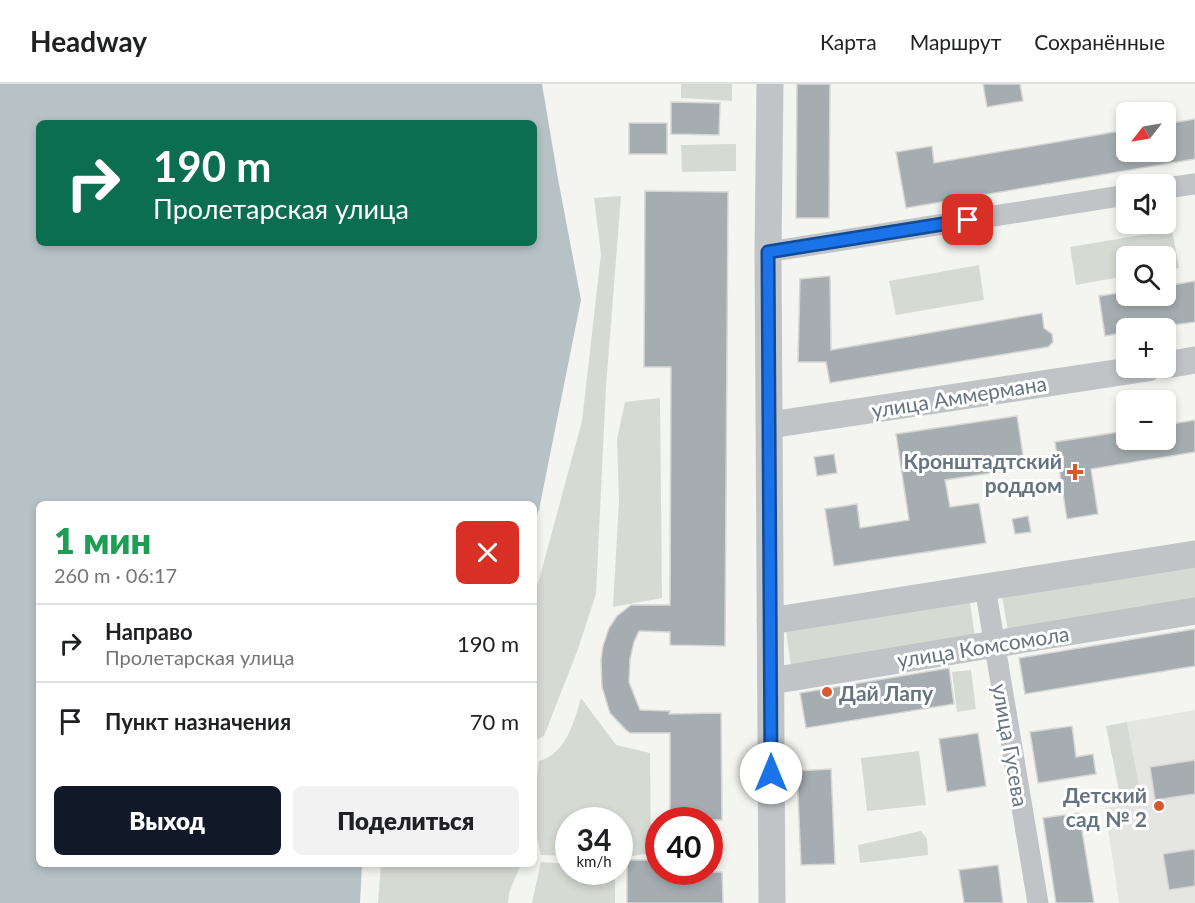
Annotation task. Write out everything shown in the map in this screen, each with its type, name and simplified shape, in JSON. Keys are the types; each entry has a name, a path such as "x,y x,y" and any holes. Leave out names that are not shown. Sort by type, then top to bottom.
{"street":[{"path":"770,84 768,252 772,903"},
{"path":"1176,187 1195,184"},
{"path":"768,252 1116,197"},
{"path":"1176,363 1195,360"},
{"name":"улица Аммермана","path":"770,425 1116,373"},
{"path":"770,621 1195,554"},
{"name":"улица Гусева","path":"985,587 1038,903"},
{"name":"улица Комсомола","path":"771,681 1195,611"}],"shaded area":[{"path":"0,84 542,84 581,300 537,514 537,501 36,501 36,867 362,867 360,903 0,903"},
{"path":"681,84 732,84 732,101 681,98"},
{"path":"736,144 736,171 682,172 681,145"},
{"path":"621,196 606,387 596,594 578,649 544,736 537,740 537,584 582,421 601,254 594,198"},
{"path":"1148,234 1173,234 1175,246 1116,246 1116,278 1076,285 1070,247"},
{"path":"1176,252 1179,268 1176,268"},
{"path":"979,265 984,300 896,315 889,281"},
{"path":"660,398 662,598 613,607 619,501 617,439 625,402"},
{"path":"1195,566 1195,602 1008,631 1002,596"},
{"path":"970,602 975,637 791,666 786,631"},
{"path":"971,670 976,709 957,712 952,672"},
{"path":"581,698 616,745 650,753 651,807 645,807 645,854 633,856 633,807 555,807 555,856 541,855 537,835 539,761 556,752 568,736"},
{"name":"Детский сад № 2","path":"1195,710 1195,903 1119,903 1105,808 1142,803 1127,722"},
{"path":"1127,722 1141,797 1119,791 1106,726"},
{"path":"919,751 926,805 867,811 861,758"},
{"path":"921,831 927,839 928,855 860,863 858,845"},
{"path":"541,862 555,863 555,885 615,885 615,903 532,903"},
{"path":"381,867 520,867 509,893 508,903 378,903"}],"building":[{"path":"797,84 830,84 829,218 796,218"},
{"path":"983,84 1020,84 1023,101 987,107"},
{"path":"671,102 720,103 719,135 671,134"},
{"path":"1195,119 1195,159 906,208 896,152 932,146 934,163 1116,132 1116,162 1176,162 1176,122"},
{"path":"629,123 667,123 667,154 629,154"},
{"path":"645,191 728,192 725,646 670,645 670,632 639,631 630,659 629,682 640,710 670,711 669,714 721,713 722,807 670,807 670,733 630,733 610,713 602,687 603,646 609,628 617,616 631,605 670,605 671,367 644,367"},
{"path":"830,276 831,350 1042,313 1044,328 1052,334 1053,342 1048,347 830,383 826,362 798,362 800,279"},
{"path":"1195,281 1195,322 1176,325 1176,318 1116,318 1116,334 1105,336 1099,296 1116,293 1116,306 1176,306 1176,284"},
{"path":"1017,416 1025,468 945,480 950,507 979,503 986,543 834,566 825,509 857,504 860,528 909,520 896,434"},
{"name":"Кронштадтский роддом","path":"1195,420 1195,452 1091,469 1098,514 1067,519 1055,442 1116,433 1116,450 1176,450 1176,423"},
{"path":"834,454 837,473 817,476 814,457"},
{"path":"1028,516 1031,532 1015,534 1012,519"},
{"path":"1195,629 1195,666 1025,694 1019,658"},
{"path":"949,668 954,704 806,728 800,693"},
{"path":"1072,726 1076,757 1093,754 1096,774 1038,783 1030,732"},
{"path":"978,733 986,786 947,792 939,739"},
{"path":"1195,760 1195,794 1155,800 1150,767"},
{"path":"831,769 835,864 801,865 797,771"},
{"path":"1079,813 1094,903 1056,903 1043,818"},
{"path":"1195,849 1195,886 1169,890 1163,854"},
{"path":"633,860 645,860 645,885 722,885 723,903 627,903 627,885 633,885"},
{"path":"998,865 1003,903 964,903 959,870"}],"place":[{"name":"Кронштадтский роддом","path":"1075,472"},
{"name":"Дай Лапу","path":"827,692"},
{"name":"Детский сад № 2","path":"1159,806"}],"route":[{"path":"771,773 768,252 968,220"}]}
